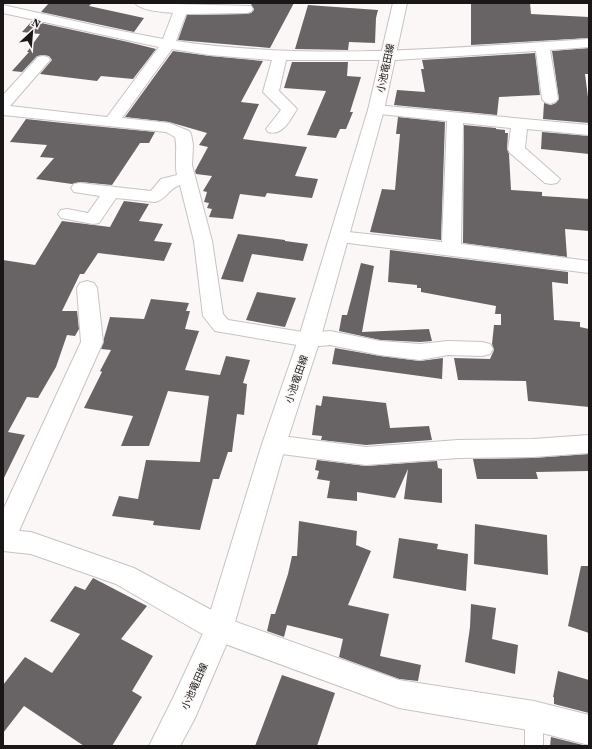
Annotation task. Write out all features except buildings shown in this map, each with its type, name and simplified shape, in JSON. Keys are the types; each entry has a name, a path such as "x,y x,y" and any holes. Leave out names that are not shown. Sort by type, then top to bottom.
{"street":[{"path":"142,3 150,6 181,9 246,9"},
{"name":"小池竜田線","path":"164,746 184,708 219,629 274,444 309,340 376,110 400,3"},
{"path":"3,9 78,27 168,44 222,52 280,56 388,55 589,43"},
{"path":"112,121 168,44 181,9"},
{"path":"542,46 550,98"},
{"path":"274,128 289,109 271,92 280,56"},
{"path":"3,104 43,60"},
{"path":"3,110 169,128 183,134 185,145 183,165 203,241 213,316 222,326 309,340 330,338 380,348 420,352 448,348 482,349"},
{"path":"376,110 589,130"},
{"path":"451,249 455,118"},
{"path":"520,124 516,149 550,179"},
{"path":"80,188 155,197 167,184 186,178"},
{"path":"67,214 93,219 111,192"},
{"path":"339,237 451,249 589,267"},
{"path":"88,288 92,342 3,539 31,543 125,576 219,629 399,694 534,716 589,730"},
{"path":"274,444 366,456 458,449 533,448 589,444"}],"lane":[{"path":"534,716 534,746"}]}
